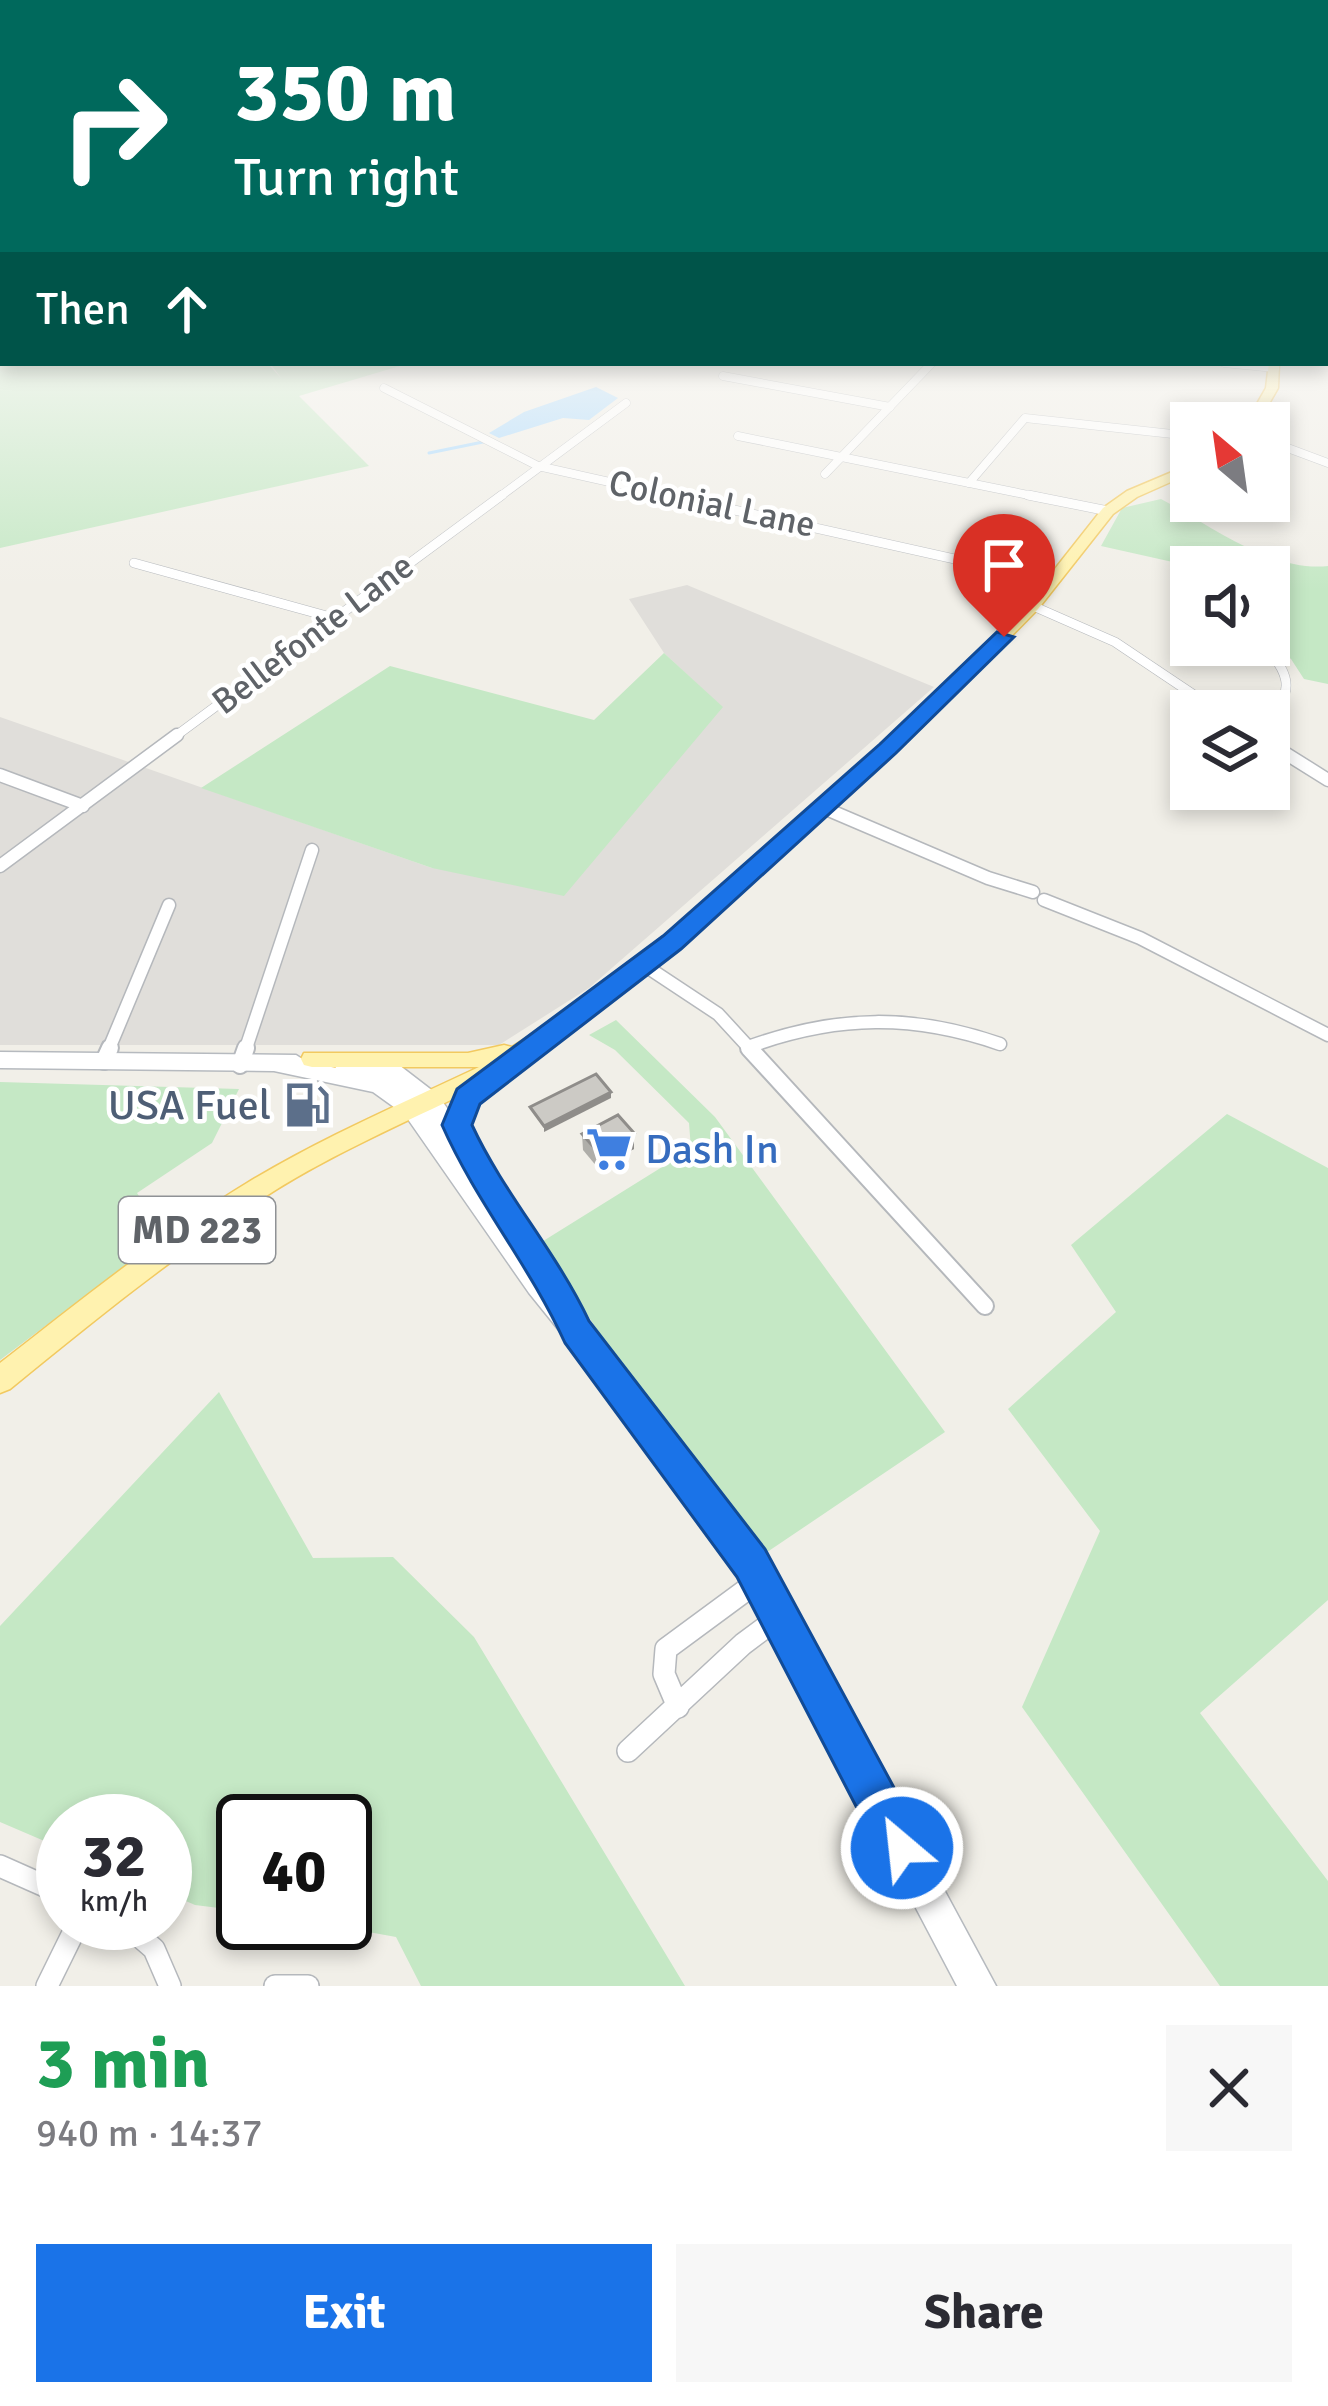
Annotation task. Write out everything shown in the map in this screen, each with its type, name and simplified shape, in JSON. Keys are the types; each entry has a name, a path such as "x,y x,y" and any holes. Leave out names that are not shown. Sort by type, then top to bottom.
{"main road":[{"name":"MD 223","path":"0,1380 127,1279 218,1215 289,1171 544,1039 644,965 824,808 1033,606 1108,512 1132,494 1170,477"},
{"path":"312,1059 468,1061 544,1039"},
{"path":"479,1173 458,1135 461,1106 544,1039"}],"street":[{"name":"Colonial Lane","path":"417,405 538,466 1053,580"},
{"name":"Bellefonte Lane","path":"0,866 624,405"},
{"path":"878,405 890,407"},
{"path":"824,474 892,405"},
{"path":"969,483 1025,418 1170,434"},
{"path":"738,436 1108,512"},
{"path":"1290,449 1328,463"},
{"path":"134,563 334,618"},
{"path":"1033,606 1115,642 1187,690"},
{"path":"1290,756 1328,780"},
{"path":"0,775 83,806"},
{"path":"824,808 1140,938 1328,1034"},
{"path":"240,1065 312,850"},
{"path":"104,1061 169,905"},
{"path":"644,965 708,1005 751,1046 985,1306"},
{"path":"751,1046 807,1024 862,1018 932,1025 1000,1045"},
{"path":"282,1066 312,1059 391,1071 479,1173 558,1290 577,1332"},
{"path":"0,1060 282,1066 368,1081 422,1106 528,1271 761,1580 977,1986"},
{"path":"678,1707 664,1674 666,1649 761,1580"},
{"path":"628,1751 743,1644 782,1615"},
{"path":"0,1866 36,1882"},
{"path":"47,1986 65,1950"},
{"path":"155,1950 170,1986"},
{"path":"275,1986 308,1986"}],"shaded area":[{"path":"687,585 934,687 589,988 499,1045 0,1045 0,717 432,868 722,707 664,653 629,599"}],"green space":[{"path":"0,405 308,405 369,466 0,548"},
{"path":"1161,499 1170,504 1170,522 1201,522 1247,546 1170,546 1170,561 1101,546 1122,508"},
{"path":"1290,563 1328,566 1328,684 1304,679 1291,659"},
{"path":"664,653 723,707 564,896 432,868 201,788 390,666 594,720"},
{"path":"616,1020 715,1117 945,1432 751,1563 540,1243 691,1149 689,1123 615,1050 589,1035"},
{"path":"0,1082 239,1089 212,1143 137,1193 165,1236 0,1360"},
{"path":"1227,1114 1328,1168 1328,1600 1200,1713 1328,1881 1328,1986 1220,1986 1022,1707 1100,1531 1008,1409 1116,1312 1071,1245"},
{"path":"219,1392 313,1558 393,1557 474,1637 685,1986 421,1986 396,1937 372,1933 372,1794 216,1794 216,1908 192,1904 192,1794 36,1794 36,1837 0,1822 0,1626"}],"water":[{"path":"545,405 609,405 589,420 563,418 499,438 489,433"}],"building":[{"path":"596,1074 611,1092 544,1126 530,1107"},
{"path":"618,1115 634,1133 597,1151 582,1134"}],"waterway":[{"path":"429,453 483,442"}],"place":[{"name":"USA Fuel","path":"307,1105"},
{"name":"Dash In","path":"609,1149"}],"route":[{"path":"902,1848 772,1597 577,1332 558,1290 479,1173 457,1125 467,1097 672,942 824,808 1004,637"}]}
